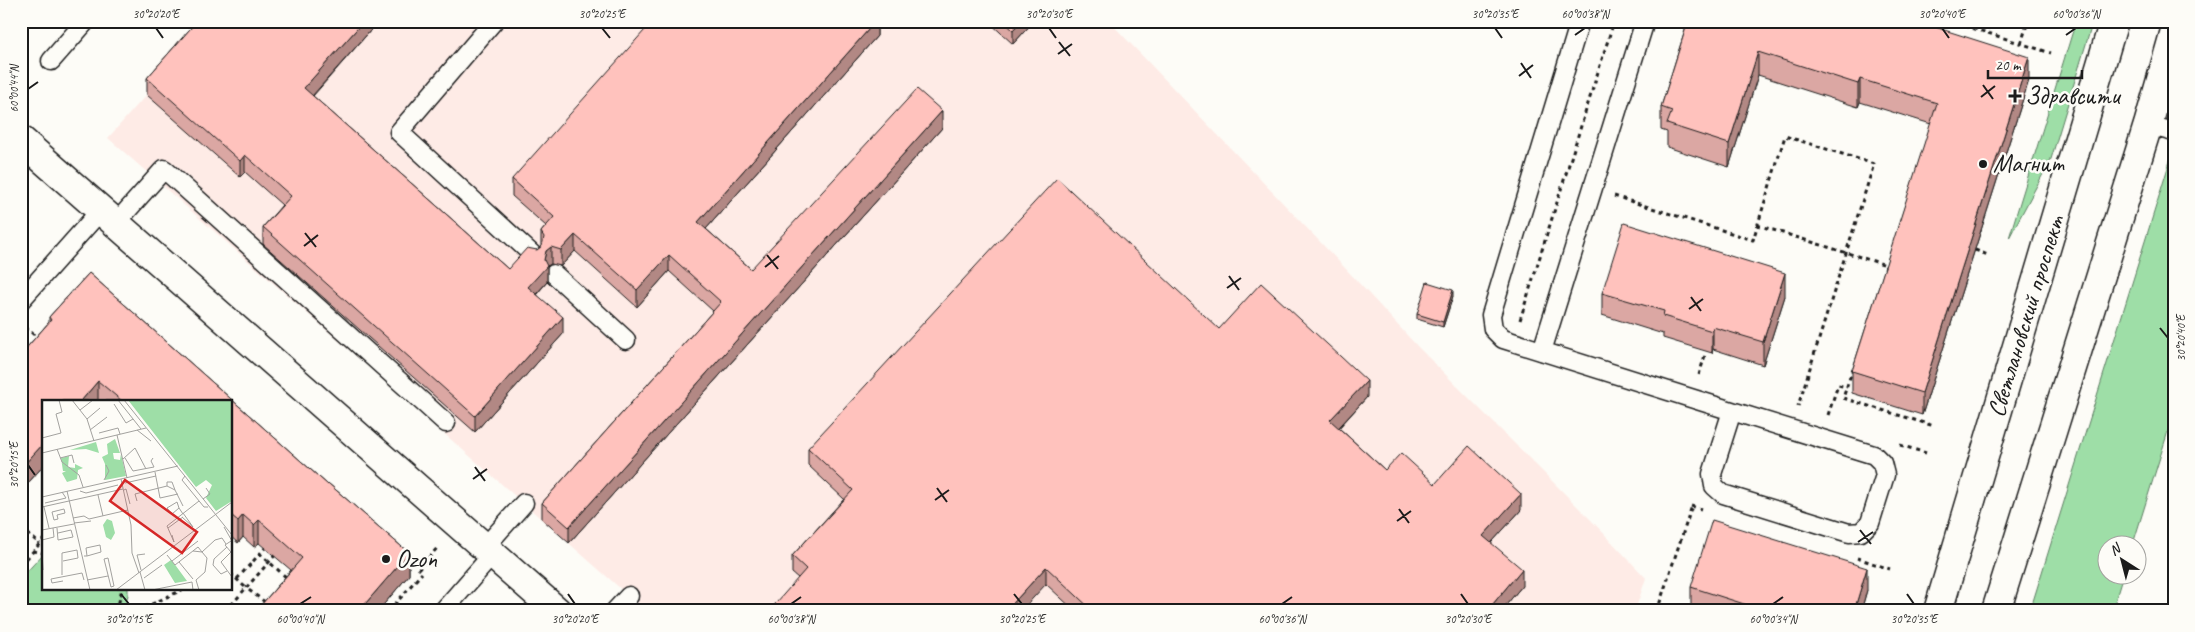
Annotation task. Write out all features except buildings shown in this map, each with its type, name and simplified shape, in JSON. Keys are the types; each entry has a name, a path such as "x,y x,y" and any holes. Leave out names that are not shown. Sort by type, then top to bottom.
{"main road":[{"name":"Светлановский проспект","path":"1938,611 2114,21"},
{"path":"1996,611 2161,129 2174,34"},
{"path":"21,140 557,611"}],"lane":[{"path":"51,61 86,21"},
{"path":"494,21 399,132 534,256"},
{"path":"1580,21 1491,315 1493,329 1503,339 1874,455 1882,463 1885,476 1870,523 1861,532 1849,533 1723,494 1714,486 1712,474 1732,411"},
{"path":"1542,351 1645,21"},
{"path":"21,300 108,217 164,168 446,422"},
{"path":"554,274 626,340"},
{"path":"443,611 524,503"},
{"path":"615,611 629,596"}],"path":[{"path":"1513,342 1614,21"},
{"path":"1928,38 1934,21"},
{"path":"1950,21 2051,54"},
{"path":"2021,44 2028,21"},
{"path":"1607,194 1753,240 1785,136 1874,164 1796,412"},
{"path":"1758,225 1886,266 1883,275"},
{"path":"1975,250 1988,255"},
{"path":"25,326 43,342"},
{"path":"33,345 44,332"},
{"path":"1697,381 1706,352"},
{"path":"1856,359 1843,398 1934,426"},
{"path":"1826,421 1838,384 1847,387"},
{"path":"1657,611 1691,506 1714,486"},
{"path":"21,528 40,544"},
{"path":"21,565 42,542"},
{"path":"236,579 265,548"},
{"path":"226,611 280,550"},
{"path":"33,551 42,553"},
{"path":"259,554 294,583"},
{"path":"389,611 422,573"},
{"path":"232,575 264,603 270,597"},
{"path":"281,584 287,578"},
{"path":"116,611 121,590"},
{"path":"137,611 182,590"}],"shaded area":[{"path":"212,21 1109,21 1418,347 1591,520 1646,578 1635,611 646,611 108,138"}],"green space":[{"path":"2076,21 2093,21 2051,159 2009,238"},
{"path":"2174,148 2174,412 2136,534 2098,534 2098,584 2120,584 2112,611 2030,611"},
{"path":"42,555 42,590 128,590 128,595 124,611 21,611 21,578"}],"place":[{"name":"Здравсити","path":"2015,96"},
{"name":"Магнит","path":"1983,164"},
{"name":"Ozon","path":"386,559"}]}
